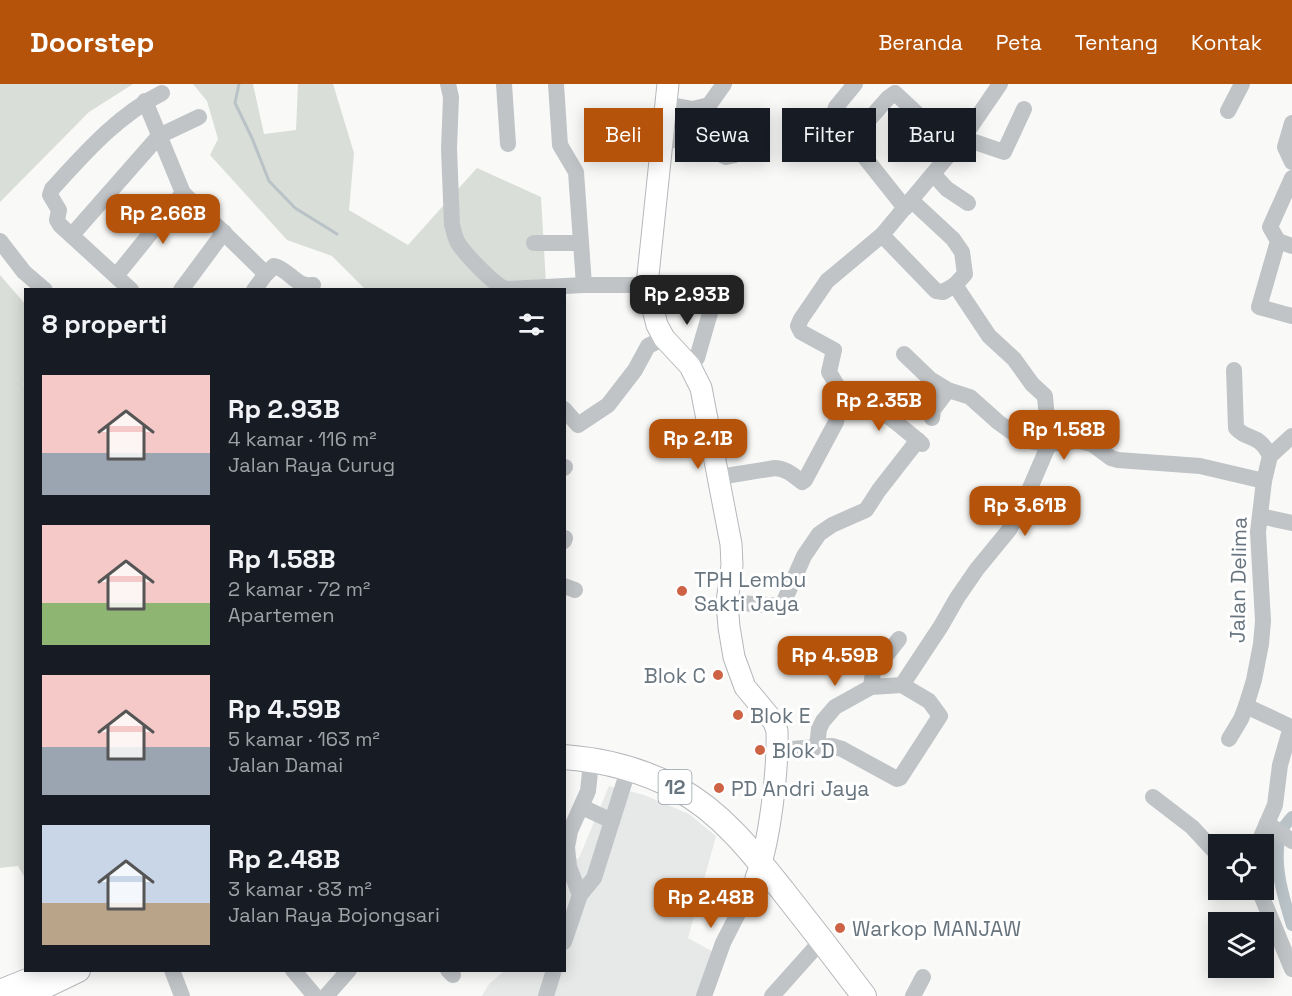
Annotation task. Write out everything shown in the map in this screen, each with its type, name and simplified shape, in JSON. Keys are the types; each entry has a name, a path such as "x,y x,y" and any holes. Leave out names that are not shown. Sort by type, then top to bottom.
{"highway":[{"name":"12","path":"566,758 582,758 628,768 680,790 720,819 850,996"},
{"name":"12","path":"566,770 590,772 625,780 660,794 694,813 759,871 864,996"},
{"path":"0,992 46,972"},
{"path":"24,996 74,972"}],"main road":[{"path":"663,129 667,94"},
{"path":"660,162 647,285 653,315 664,338 690,366 701,388 732,556 727,602 732,644 741,679 750,694 774,722 777,730 774,785 759,871"}],"street":[{"path":"448,84 451,97 449,149 452,225 458,243 502,288"},
{"path":"504,84 508,144"},
{"path":"556,84 560,145 576,172 584,285"},
{"path":"667,94 693,109 709,105 724,84"},
{"path":"836,108 855,84"},
{"path":"976,119 1000,84"},
{"path":"1228,111 1242,84"},
{"path":"129,288 57,220 59,210 50,195 52,189 95,142 146,101 162,93"},
{"path":"876,111 895,93 914,108"},
{"path":"146,101 183,193 266,274"},
{"path":"976,146 1004,152 1024,109"},
{"path":"72,235 159,136 200,117"},
{"path":"1292,123 1285,147 1292,162"},
{"path":"870,162 908,204 953,239 962,252 965,274 955,285 943,292 936,291 882,235"},
{"path":"719,477 783,469 802,482 836,422 843,394 828,372 834,350 801,332 798,326 804,313 827,281 882,235 943,162"},
{"path":"933,174 947,189 968,203"},
{"path":"1292,178 1288,200 1270,227 1285,244 1259,308 1292,316"},
{"path":"116,276 183,193"},
{"path":"182,288 224,232"},
{"path":"0,241 24,272 43,288"},
{"path":"534,243 580,243"},
{"path":"256,288 274,266 280,267 303,286"},
{"path":"526,288 647,285"},
{"path":"902,685 977,569 1009,530 1021,509 1049,444 1045,396 1032,384 1014,359 989,336 955,285"},
{"path":"690,366 697,358 712,306"},
{"path":"566,412 578,425 608,405 635,370 648,346 664,338"},
{"path":"904,354 930,379 948,390 970,397 1023,440 1049,444 1078,441 1092,444 1110,458 1118,460 1200,466 1264,481"},
{"path":"1234,370 1236,428 1241,434 1260,441 1270,456 1292,436"},
{"path":"932,418 933,410 948,390"},
{"path":"727,602 782,606 804,556 819,534 832,525 866,510 879,490 920,442 892,419 855,395 843,394"},
{"name":"Jalan Delima","path":"1229,739 1246,706 1261,644 1263,621 1258,532 1264,481 1270,456"},
{"path":"1260,516 1292,523"},
{"path":"871,687 873,672 899,639"},
{"path":"777,750 832,746 842,749 897,779 900,778 940,716 929,701 902,685 871,687 835,707 827,715 819,729 818,747"},
{"path":"1246,706 1292,726 1280,765 1277,798 1279,832"},
{"path":"580,895 568,867 567,847 570,831 588,791 590,772"},
{"path":"566,936 580,895 594,878 625,780"},
{"path":"1153,797 1195,830 1208,844"},
{"path":"582,807 612,821"},
{"path":"704,996 723,943 759,871"},
{"path":"1263,900 1292,969"},
{"path":"772,996 814,949"},
{"path":"173,972 182,996"},
{"path":"295,972 315,996"},
{"path":"326,996 347,972"},
{"path":"546,996 554,972"},
{"path":"913,996 923,977"}],"shaded area":[{"path":"0,84 133,84 89,112 0,202"},
{"path":"193,84 253,84 264,134 296,130 298,84 333,84 354,153 349,210 408,245 477,168 541,197 546,284 521,288 364,288 332,256 287,240 210,155 218,139 207,101"},
{"path":"0,275 24,303 24,876 18,866 0,868"},
{"path":"609,786 644,795 689,814 716,836 688,938 715,953 700,996 482,996 489,984 503,972 566,972 566,863 579,858"}],"waterway":[{"path":"239,84 235,103 269,181 295,208 337,234"},
{"path":"1292,817 1281,832 1278,855 1280,879 1292,925"}],"place":[{"name":"TPH Lembu Sakti Jaya","path":"682,591"},
{"name":"Blok C","path":"718,675"},
{"name":"Blok E","path":"738,715"},
{"name":"Blok D","path":"760,750"},
{"name":"PD Andri Jaya","path":"719,788"},
{"name":"Warkop MANJAW","path":"840,928"}]}
